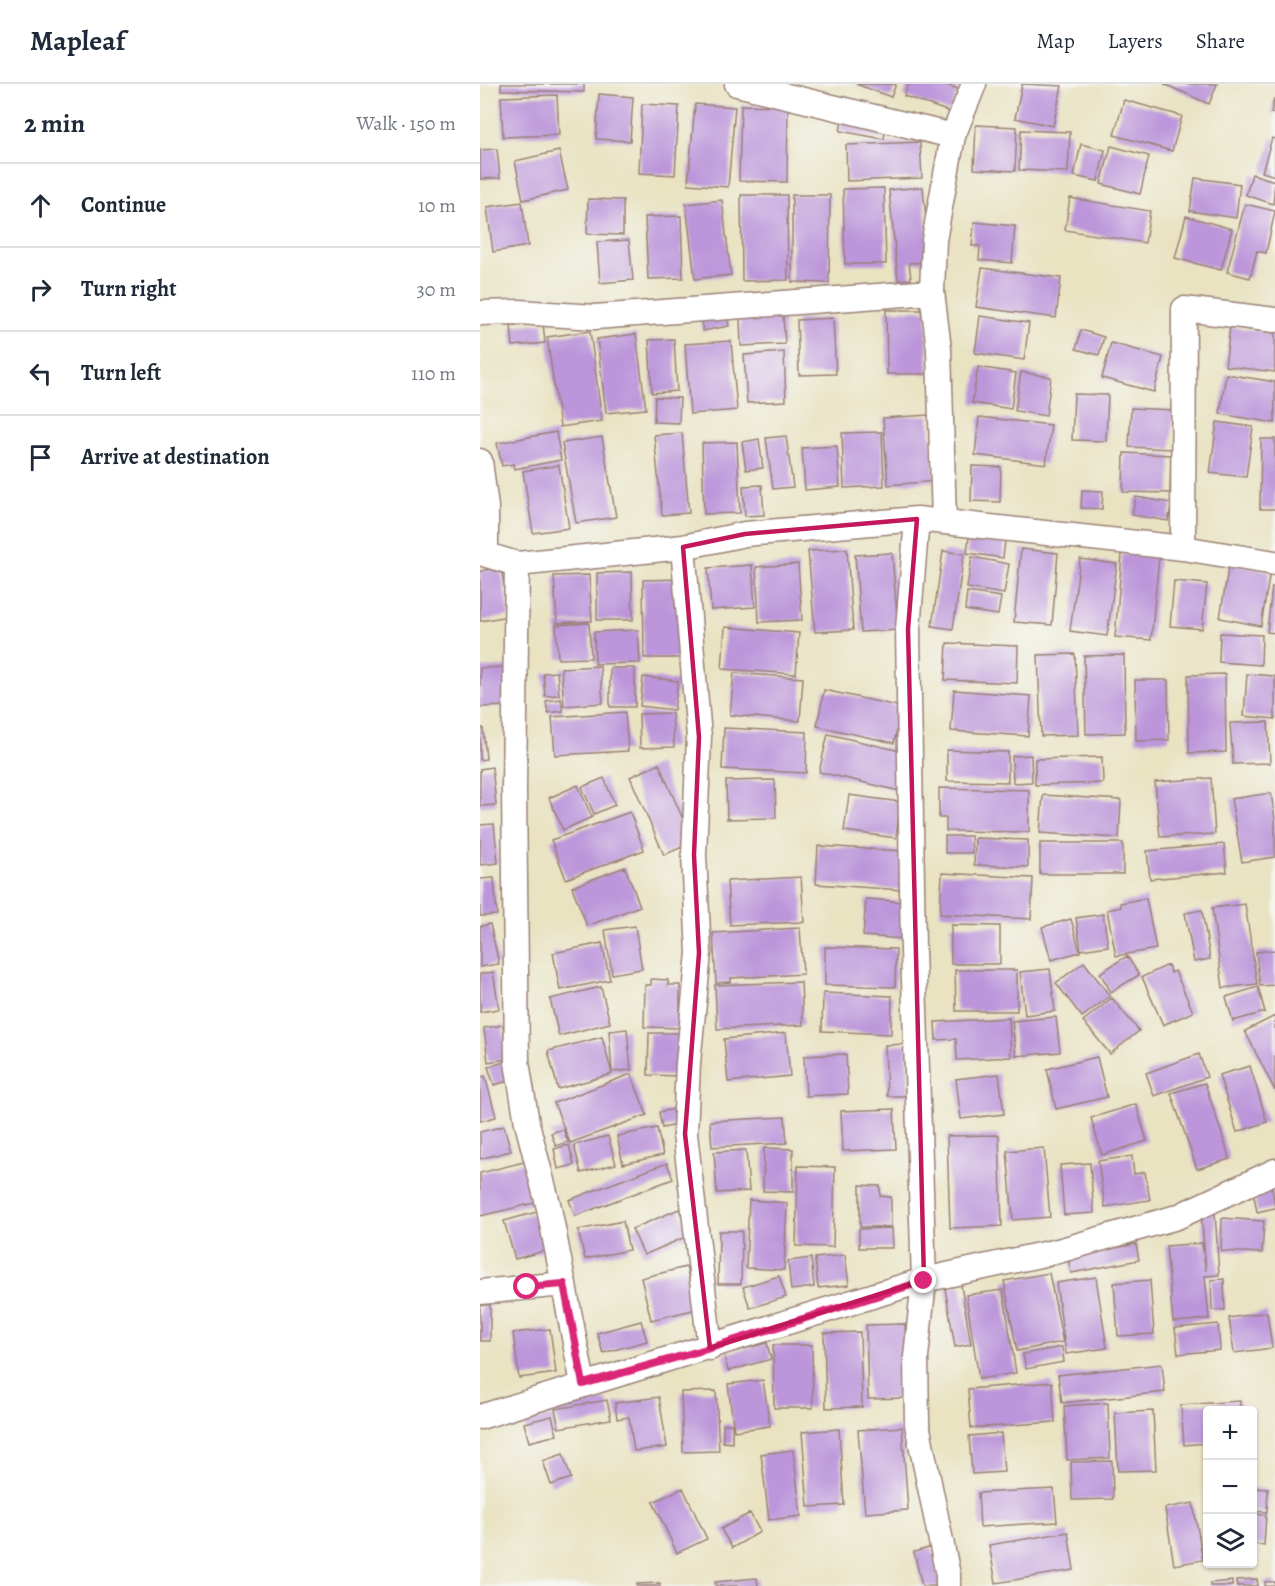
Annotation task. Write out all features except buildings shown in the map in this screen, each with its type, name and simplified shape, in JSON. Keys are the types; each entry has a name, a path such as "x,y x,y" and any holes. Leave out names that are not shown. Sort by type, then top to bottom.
{"street":[{"path":"737,84 953,136"},
{"path":"944,522 939,349 932,292 934,240 953,136 974,84"},
{"path":"480,313 519,312 595,317 932,292"},
{"path":"1183,548 1184,309 1275,320"},
{"path":"480,461 486,507 483,553 518,564 683,547 745,534 917,519 1183,548 1275,563"},
{"path":"917,519 908,629 913,940 924,1281 916,1357 917,1424 948,1575 948,1586"},
{"path":"683,547 699,737 694,855 699,953 688,1063 685,1134 710,1348"},
{"path":"518,564 514,789 517,1062 527,1123 549,1208 583,1384"},
{"path":"480,1417 924,1281 1058,1251 1177,1217 1275,1171"},
{"path":"480,1292 564,1284"}],"highlighted area":[{"path":"917,519 908,629 924,1280 710,1348 685,1134 699,953 694,855 699,737 683,547 745,534"}],"route":[{"path":"527,1287 564,1284 583,1384 710,1348 924,1281"}]}
